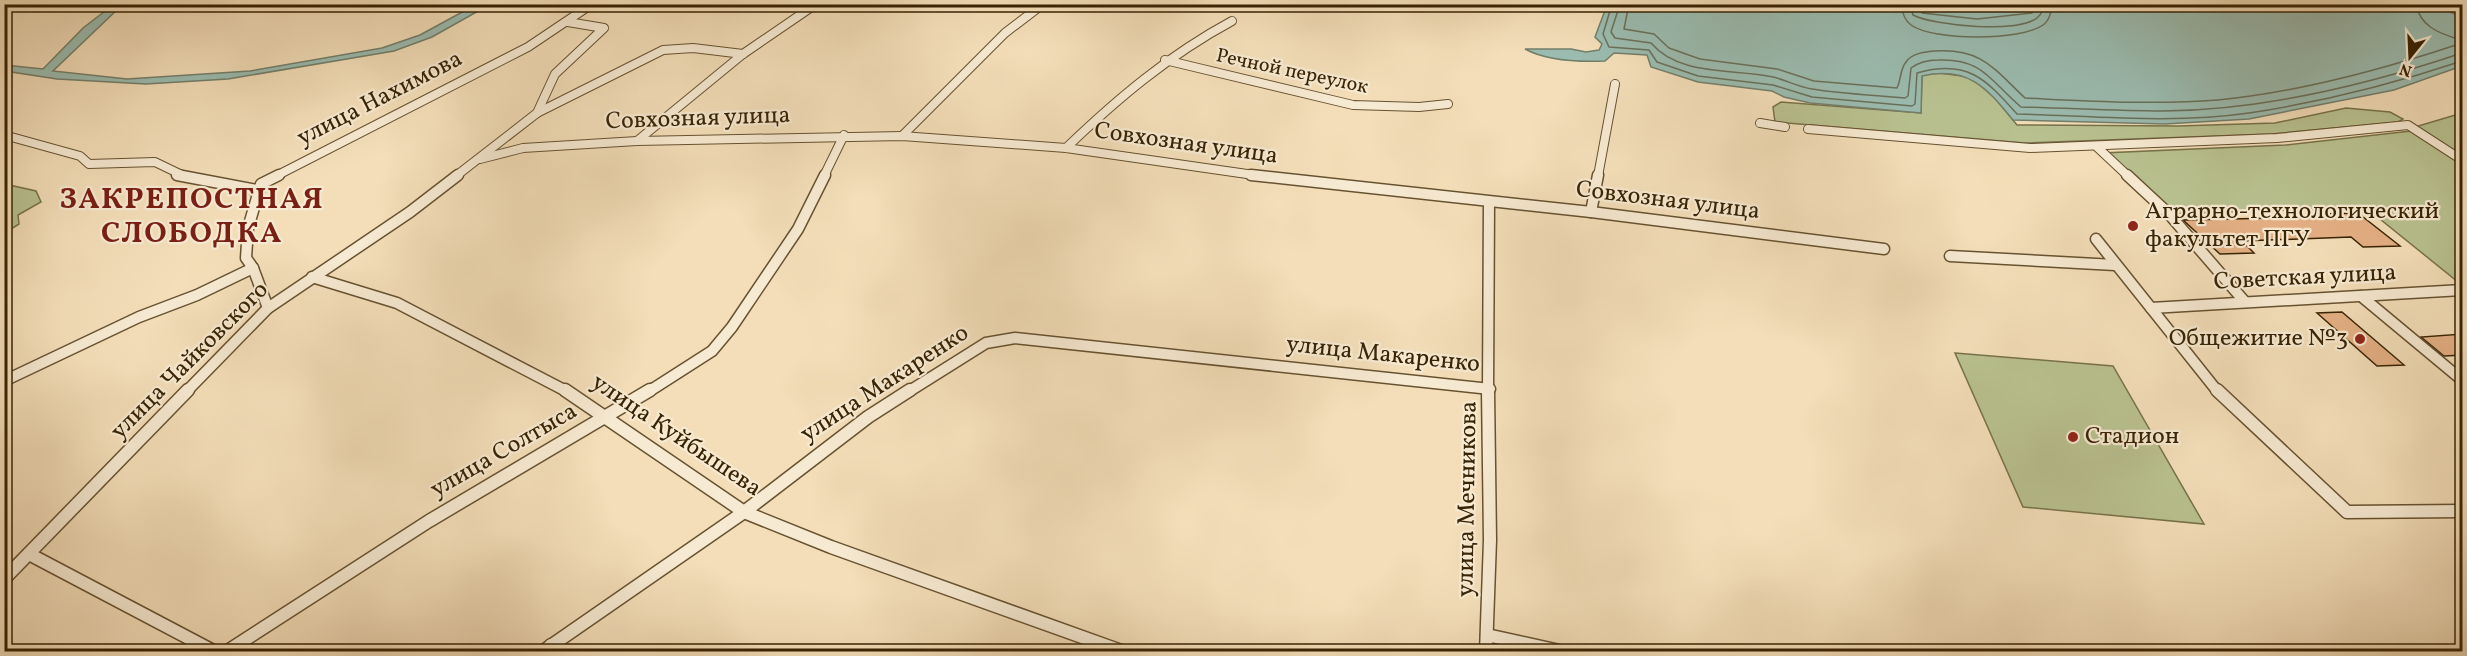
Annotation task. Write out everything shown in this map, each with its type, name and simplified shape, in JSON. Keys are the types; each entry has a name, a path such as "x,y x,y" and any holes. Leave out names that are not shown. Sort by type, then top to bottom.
{"street":[{"name":"улица Нахимова","path":"257,190 271,177 508,58 568,22 592,4"},
{"path":"638,141 743,54 816,4"},
{"path":"902,136 1005,33 1043,4"},
{"path":"2450,4 2463,10"},
{"name":"Речной переулок","path":"1066,148 1111,103 1165,60 1232,21"},
{"name":"улица Чайковского","path":"4,579 268,308 410,212 537,113 542,97 555,74 604,28 568,22"},
{"path":"537,113 663,50 693,48 743,54"},
{"name":"Речной переулок","path":"1165,60 1353,105 1419,107 1448,104"},
{"path":"1591,212 1615,84"},
{"path":"1760,123 1785,127"},
{"path":"1808,129 2030,148 2277,138 2408,125 2463,160"},
{"path":"4,135 80,156 89,165 155,162 177,175 257,190 248,228 246,258 253,268 268,308"},
{"name":"Совхозная улица","path":"480,159 523,148 638,141 844,135 902,136 1066,148 1273,178 1591,212 1884,249"},
{"name":"улица Солтыса","path":"226,651 429,521 608,417 712,351 732,327 798,229 844,135"},
{"path":"2096,146 2169,214 2245,302"},
{"name":"улица Мечникова","path":"1486,651 1490,389 1487,322 1489,202"},
{"path":"2096,239 2221,395 2347,512 2463,511"},
{"path":"1950,256 2115,265"},
{"path":"4,381 139,317 197,295 253,268"},
{"name":"улица Куйбышева","path":"312,277 397,303 471,339 580,398 744,512 831,547 1124,651"},
{"name":"Советская улица","path":"2151,308 2463,290"},
{"path":"2361,296 2463,380"},
{"name":"улица Макаренко","path":"546,648 744,512 791,473 868,417 986,343 1000,339 1015,338 1490,389"},
{"path":"29,554 215,651"},
{"path":"1487,636 1564,651"},
{"path":"546,648 565,651"}],"green space":[{"path":"1939,73 1970,77 1994,97 2017,125 2178,126 2275,123 2346,108 2390,112 2403,119 2398,122 2271,134 2025,143 1775,122 1773,107 1781,102 1921,113 1922,75"},
{"path":"2462,113 2462,156 2415,127"},
{"path":"2411,131 2462,164 2462,282 2458,282 2365,207 2169,214 2103,153 2285,145"},
{"path":"5,184 36,191 41,202 18,215 19,224 5,233"},
{"name":"Стадион","path":"1955,353 2113,366 2204,524 2023,507"}],"water":[{"path":"1907,4 1941,9 1991,11 2043,4 2433,5 2462,17 2462,66 2394,90 2249,119 2165,124 2013,120 1994,98 1975,82 1952,74 1922,76 1921,113 1810,103 1784,97 1772,91 1698,82 1651,67 1647,55 1614,53 1605,61 1575,61 1543,56 1525,49 1571,49 1586,52 1599,50 1602,44 1595,37 1607,5"},
{"path":"113,5 122,5 53,71 127,79 250,71 382,48 420,35 475,5 489,5 432,37 394,51 228,79 146,84 57,79 5,71 5,65 43,69 83,28"}],"building":[{"path":"2358,213 2400,246 2363,247 2351,237 2242,241 2254,253 2220,254 2183,220 2328,217 2325,214"},
{"name":"Общежитие №3","path":"2342,312 2404,365 2377,366 2317,313"},
{"path":"2463,334 2463,355 2444,356 2421,337"}],"place":[{"name":"Аграрно-технологический факультет ПГУ","path":"2133,226"},
{"name":"Общежитие №3","path":"2360,339"},
{"name":"Стадион","path":"2073,437"}],"district":[{"name":"ЗАКРЕПОСТНАЯ СЛОБОДКА","path":"192,217"}]}
